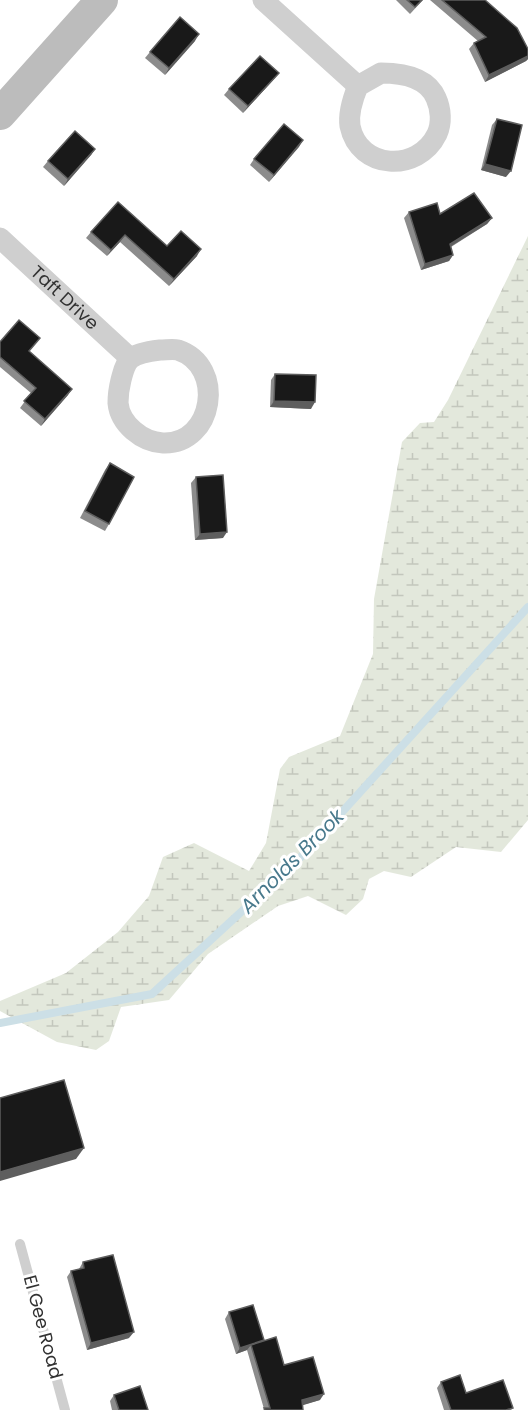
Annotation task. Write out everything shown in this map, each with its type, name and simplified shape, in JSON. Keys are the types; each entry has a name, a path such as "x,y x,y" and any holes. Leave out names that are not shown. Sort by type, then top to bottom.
{"main road":[{"path":"0,114 102,0"}],"street":[{"path":"263,0 358,86"},
{"path":"381,73 398,73 428,85 441,113 440,129 432,144 422,154 407,160 392,162 380,159 363,150 354,138 350,124 351,108 358,86 381,73"},
{"name":"Taft Drive","path":"0,238 130,358"},
{"path":"177,350 193,358 205,373 207,409 203,421 185,439 162,443 151,441 137,434 128,425 118,405 118,393 124,369 130,358 146,352 177,350"}],"lane":[{"name":"El Gee Road","path":"20,1244 65,1410"}],"green space":[{"path":"528,236 528,820 501,852 456,847 411,877 384,871 369,879 363,899 346,915 308,896 278,906 208,954 169,1000 121,1007 109,1041 96,1050 57,1042 0,1011 0,1001 66,973 118,932 149,896 163,857 194,843 249,871 266,843 280,769 289,757 340,736 373,654 374,599 402,442 420,423 434,422 448,400"}],"building":[{"path":"407,0 422,0 415,7"},
{"path":"442,0 485,0 517,28 528,49 528,56 489,75 474,43 486,37"},
{"path":"180,17 199,34 169,68 150,52"},
{"path":"260,56 279,73 248,106 229,89"},
{"path":"497,119 522,125 511,171 485,164"},
{"path":"284,124 303,140 274,175 254,159"},
{"path":"75,131 95,149 68,179 48,161"},
{"path":"474,193 492,218 450,244 453,255 425,264 409,212 437,203 440,214"},
{"path":"118,202 167,246 181,231 201,249 174,279 125,235 111,250 91,232"},
{"path":"19,320 40,338 29,351 72,389 45,419 24,401 36,388 0,357 0,342"},
{"path":"275,374 316,375 315,402 274,401"},
{"path":"110,463 134,477 109,524 85,511"},
{"path":"223,475 227,532 200,534 196,477"},
{"path":"64,1080 84,1148 0,1172 0,1098"},
{"path":"113,1255 134,1332 91,1343 71,1271 84,1268 83,1262"},
{"path":"253,1305 264,1340 240,1348 229,1312"},
{"path":"276,1337 284,1365 313,1357 324,1394 302,1400 303,1410 265,1410 264,1408 270,1408 251,1345"},
{"path":"460,1375 466,1393 503,1380 513,1408 451,1410 441,1382"},
{"path":"140,1386 148,1410 119,1410 114,1395"}],"waterway":[{"name":"Arnolds Brook","path":"0,1023 152,994 304,854 528,607"}]}
